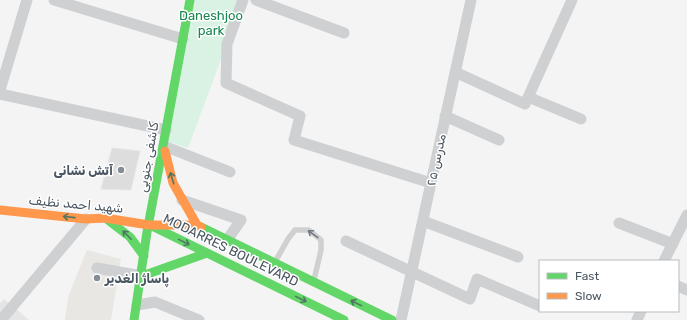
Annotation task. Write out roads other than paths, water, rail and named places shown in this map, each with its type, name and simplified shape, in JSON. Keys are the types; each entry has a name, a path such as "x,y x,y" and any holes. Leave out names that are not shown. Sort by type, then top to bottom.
{"main road":[{"name":"کاشفی جنوبی","path":"134,320 149,225 190,0"},
{"path":"164,146 173,183 197,225"},
{"name":"شهید احمد نظیف","path":"0,210 86,219 105,218 149,225"},
{"path":"105,218 130,237 144,256"},
{"name":"MODARRES BOULEVARD","path":"149,225 197,225 392,320"},
{"name":"MODARRES BOULEVARD","path":"149,225 344,320"},
{"path":"142,276 207,253"}],"street":[{"path":"1,82 27,0"},
{"path":"54,0 182,38"},
{"path":"243,0 227,44 226,83 300,116 294,140 431,183"},
{"path":"256,0 344,33"},
{"name":"مدرس ۲۵","path":"400,320 471,0"},
{"path":"455,72 525,104 572,0"},
{"path":"0,94 166,130"},
{"path":"528,97 581,119"},
{"path":"445,116 499,140"},
{"path":"164,146 230,172"},
{"path":"182,200 241,220 227,240"},
{"path":"665,260 686,218"},
{"path":"1,320 86,219"},
{"path":"422,221 518,257"},
{"path":"619,223 673,244"},
{"path":"346,241 470,298 477,279 539,306"},
{"path":"97,268 142,276"},
{"path":"137,305 155,302 199,320"}],"lane":[{"path":"275,263 288,239 295,230 308,230 321,240 314,282"}],"place":[{"name":"آتش نشانی","path":"121,170"},
{"name":"پاساژ الغدیر","path":"97,278"}],"park label":[{"name":"Daneshjoo park","path":"211,22"}]}
